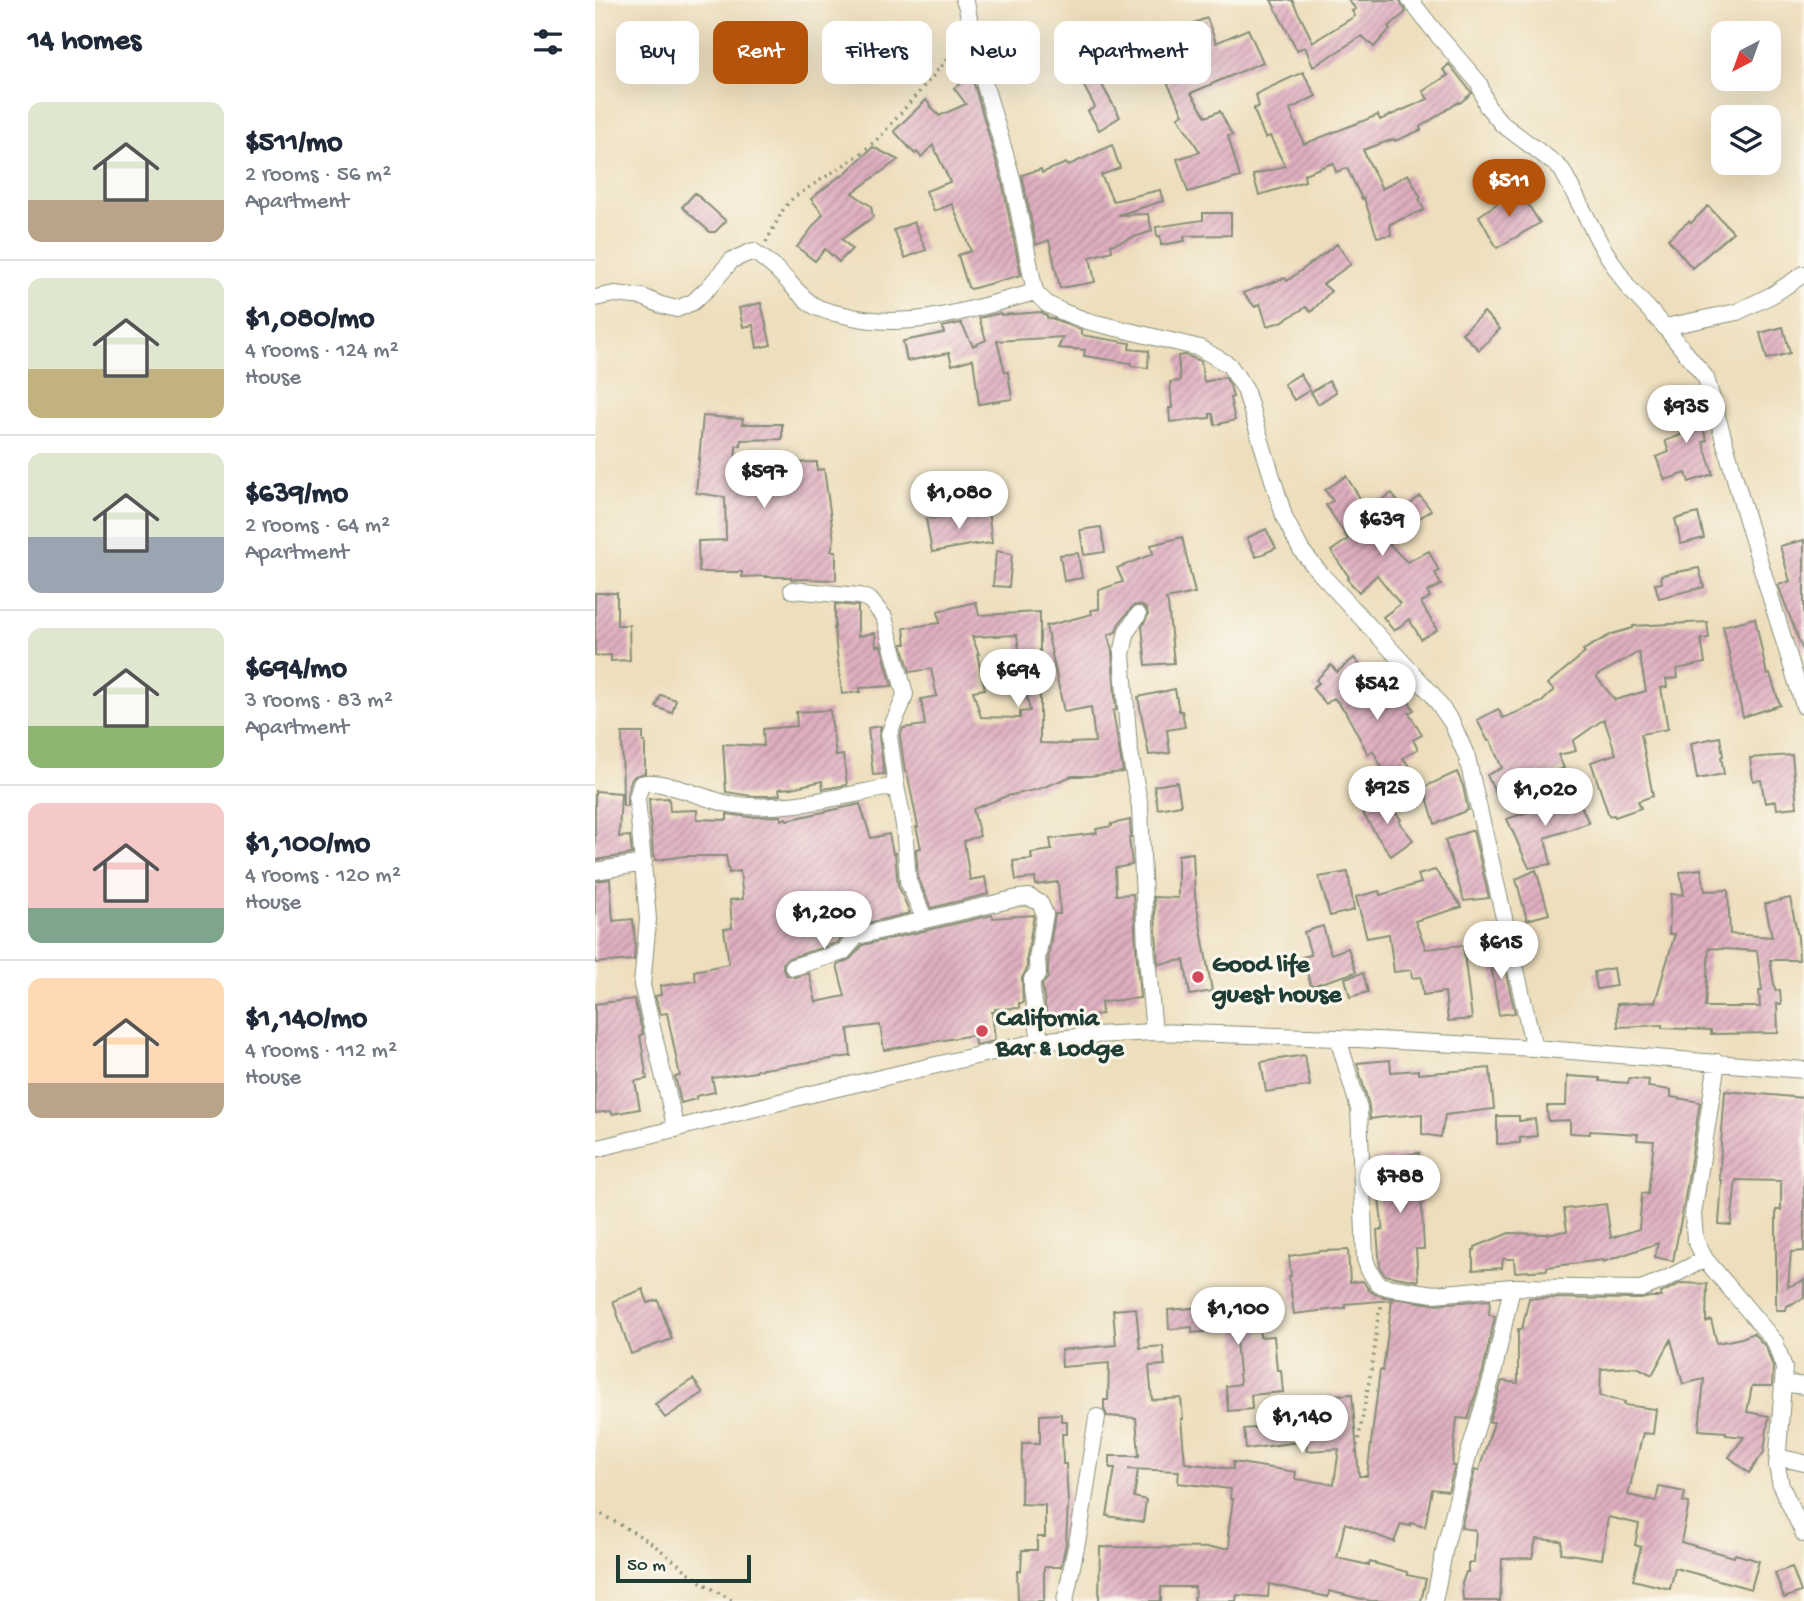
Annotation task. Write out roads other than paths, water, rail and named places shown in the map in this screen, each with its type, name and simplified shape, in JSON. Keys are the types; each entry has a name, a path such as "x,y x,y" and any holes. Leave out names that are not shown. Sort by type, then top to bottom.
{"street":[{"path":"964,0 975,51 1013,178 1035,292 1047,304 1063,312 1087,321 1201,348 1229,365 1245,389 1285,519 1301,550 1432,694 1453,723 1467,757 1534,1048"},
{"path":"1411,0 1479,83 1486,106 1502,124 1562,170 1601,244 1628,287 1706,378 1749,530 1804,706"},
{"path":"595,298 614,294 643,297 677,309 693,302 709,288 732,260 754,251 770,263 802,298 817,307 855,318 916,320 953,314 1035,292"},
{"path":"1665,327 1737,313 1804,274"},
{"path":"792,590 860,596 870,600 884,617 905,694 890,734 904,825 908,881 925,920"},
{"path":"1138,615 1127,631 1122,654 1129,747 1140,807 1146,947 1154,1032"},
{"path":"676,1129 642,985 648,919 637,798 641,784 661,784 727,804 744,806 793,805 896,786"},
{"path":"595,871 644,863"},
{"path":"793,967 843,952 857,936 1029,897 1039,904 1045,914 1037,960 1038,974 1032,979 1040,1041"},
{"path":"595,1149 803,1096 1040,1041 1095,1035 1154,1032 1338,1038 1534,1048 1804,1070"},
{"path":"1338,1038 1359,1110 1365,1259 1378,1284 1434,1294 1512,1287 1641,1289 1705,1259"},
{"path":"1717,1062 1693,1214 1695,1239 1705,1259 1775,1342 1784,1368 1777,1466 1781,1486 1804,1534"},
{"path":"1434,1601 1468,1456 1493,1374 1512,1287"},
{"path":"1783,1383 1804,1386"},
{"path":"1065,1601 1097,1418"},
{"path":"1778,1457 1804,1464"}],"place":[{"name":"Good life guest house","path":"1198,977"},
{"name":"California Bar & Lodge","path":"982,1031"}]}
